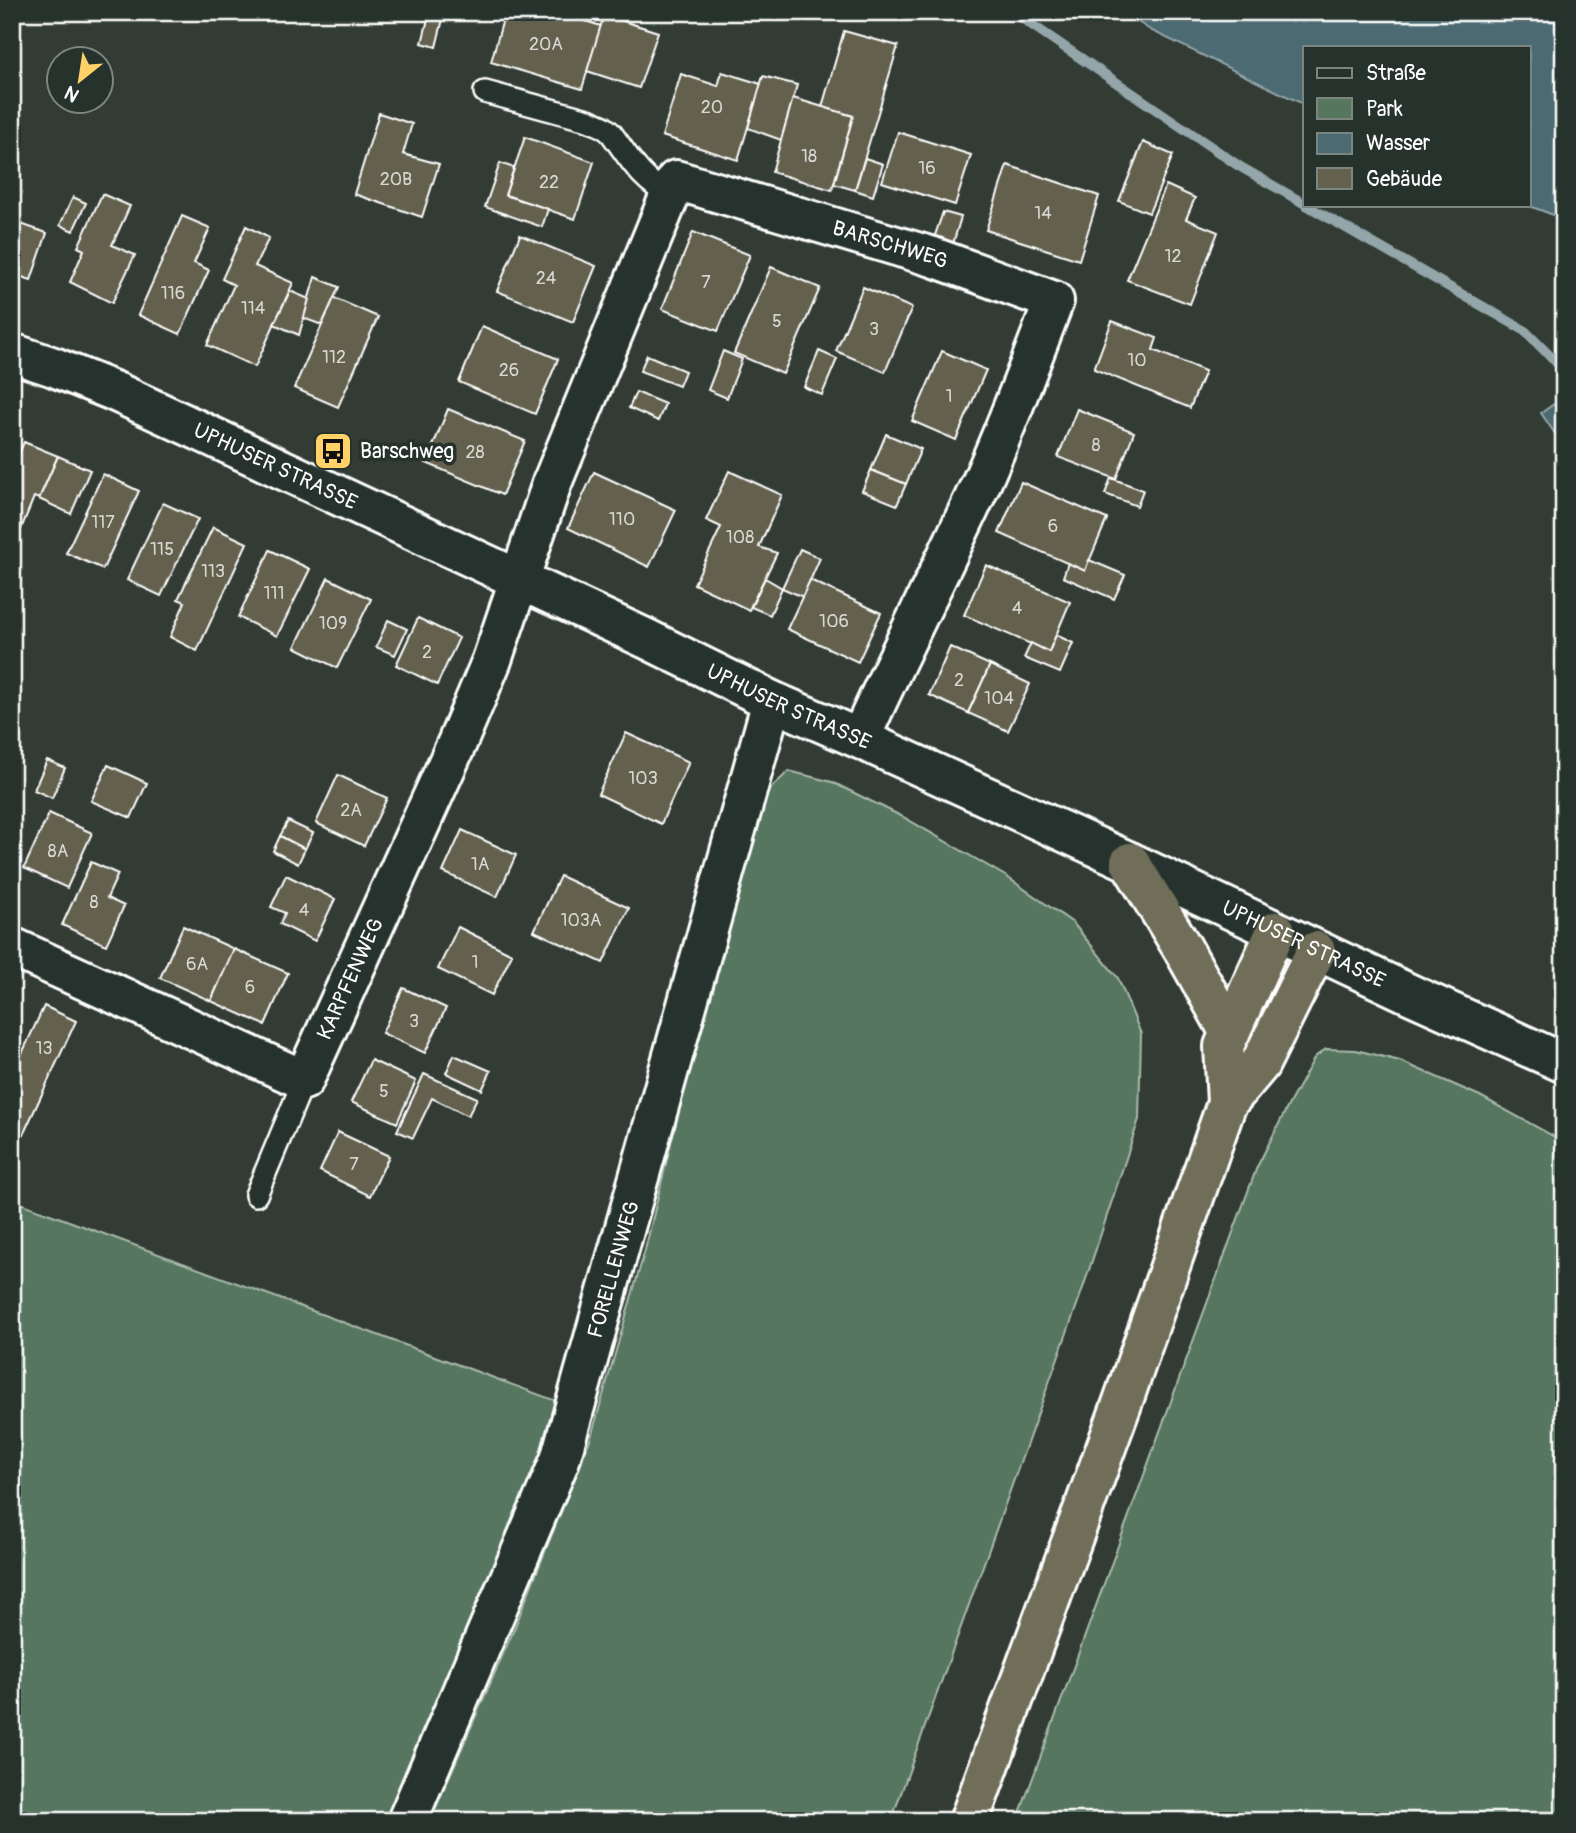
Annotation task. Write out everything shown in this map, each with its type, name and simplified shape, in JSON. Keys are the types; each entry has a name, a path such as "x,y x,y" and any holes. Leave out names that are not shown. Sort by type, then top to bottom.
{"highway":[{"path":"1129,862 1183,949 1230,1033"},
{"path":"1227,1103 1224,1046 1276,931"},
{"path":"969,1821 1122,1404 1227,1103 1259,1064 1316,951"}],"street":[{"name":"BARSCHWEG","path":"670,195 676,180 933,257 1054,301 1017,399 982,480 860,739"},
{"path":"518,579 552,483 670,195"},
{"name":"UPHUSER STRASSE","path":"12,354 54,367 116,392 647,639 772,701 1564,1063"},
{"name":"KARPFENWEG","path":"304,1080 462,731 492,660 518,579"},
{"name":"FORELLENWEG","path":"407,1821 560,1460 772,701"},
{"path":"12,947 304,1080"}],"lane":[{"path":"485,92 589,120 604,127 646,180 670,195"},
{"path":"256,1195 304,1080"}],"green space":[{"path":"789,771 832,782 905,818 1007,877 1073,923 1118,978 1141,1034 1139,1119 1082,1291 891,1821 430,1821 514,1629 591,1437 645,1250 749,822 773,786"},
{"path":"1326,1049 1356,1050 1400,1061 1480,1096 1564,1142 1564,1821 1017,1821 1257,1167 1315,1057"},
{"path":"12,1200 578,1409 407,1821 12,1821"}],"water":[{"path":"1123,12 1555,12 1564,17 1564,219 1530,206 1530,46 1303,46 1303,104 1150,30"},
{"path":"1564,397 1564,447 1541,413"}],"building":[{"path":"505,12 563,12 601,26 582,89 491,62"},
{"path":"429,15 443,19 436,47 422,43"},
{"path":"604,15 658,32 639,88 587,71"},
{"path":"844,31 898,46 855,190 834,184 853,116 822,107"},
{"path":"722,72 761,84 738,160 662,136 681,74 718,86"},
{"path":"763,76 797,85 781,140 748,128"},
{"path":"793,98 853,116 832,190 772,172"},
{"path":"379,113 412,124 403,154 439,164 422,217 354,194"},
{"path":"898,132 971,155 955,205 882,182"},
{"path":"525,137 594,162 575,219 505,195"},
{"path":"1143,142 1173,155 1149,213 1119,201"},
{"path":"865,158 883,164 873,196 855,190"},
{"path":"500,163 514,168 505,195 548,209 542,227 485,207"},
{"path":"1007,165 1099,196 1079,260 986,230"},
{"path":"1166,185 1195,198 1186,219 1218,232 1190,304 1127,280"},
{"path":"102,194 130,206 112,245 135,255 112,303 70,282 84,250 78,247"},
{"path":"73,197 86,203 73,231 60,225"},
{"path":"943,212 961,217 952,247 933,241"},
{"path":"182,216 210,228 194,263 209,270 180,334 138,315"},
{"path":"12,221 47,233 31,280 12,274"},
{"path":"246,226 269,238 255,266 293,283 255,367 207,345 234,285 222,279"},
{"path":"693,232 750,255 718,331 662,309"},
{"path":"520,235 596,266 573,322 497,291"},
{"path":"771,267 820,288 783,374 734,353"},
{"path":"315,277 339,287 322,325 303,318"},
{"path":"863,287 912,308 885,372 836,351"},
{"path":"290,291 309,299 299,335 274,324"},
{"path":"334,298 378,317 338,407 294,388"},
{"path":"1112,321 1157,338 1153,350 1205,371 1190,408 1094,369"},
{"path":"482,326 558,359 535,414 459,382"},
{"path":"723,351 742,359 727,398 708,390"},
{"path":"819,351 837,359 822,395 804,387"},
{"path":"942,351 986,370 956,440 912,421"},
{"path":"647,355 685,371 679,386 640,371"},
{"path":"636,392 665,404 658,421 629,408"},
{"path":"448,409 525,441 502,495 426,463"},
{"path":"1077,409 1134,432 1116,479 1058,457"},
{"path":"886,434 921,449 906,484 871,470"},
{"path":"24,442 58,456 39,499 34,497 17,539 12,537 12,469"},
{"path":"58,456 90,470 71,514 39,499"},
{"path":"871,470 906,484 897,505 862,491"},
{"path":"729,471 782,495 759,547 777,553 749,610 694,584 721,527 706,520"},
{"path":"594,472 676,510 649,567 568,528"},
{"path":"103,474 139,491 103,569 66,553"},
{"path":"1111,478 1143,490 1137,506 1105,494"},
{"path":"1021,482 1107,519 1085,571 999,533"},
{"path":"163,503 198,519 161,596 127,580"},
{"path":"213,527 247,543 197,651 170,637 185,602 178,599"},
{"path":"800,549 820,558 803,597 782,588"},
{"path":"270,550 310,569 277,636 238,617"},
{"path":"1089,560 1125,575 1114,599 1063,577 1068,563 1085,571"},
{"path":"986,565 1070,602 1049,652 964,615"},
{"path":"328,578 371,599 337,668 295,647"},
{"path":"765,578 782,588 770,615 751,607"},
{"path":"810,580 881,613 858,662 787,629"},
{"path":"418,618 459,638 437,685 396,665"},
{"path":"388,620 407,629 395,655 376,647"},
{"path":"1056,635 1073,643 1060,673 1024,658 1031,643 1049,652"},
{"path":"950,647 990,665 968,713 929,695"},
{"path":"990,665 1030,684 1008,731 968,713"},
{"path":"626,733 689,762 661,824 598,794"},
{"path":"47,760 65,768 52,798 34,790"},
{"path":"108,765 147,783 131,818 91,801"},
{"path":"338,775 387,798 364,846 316,823"},
{"path":"49,813 92,833 67,888 24,868"},
{"path":"288,821 313,833 305,849 280,836"},
{"path":"462,830 516,855 497,897 443,872"},
{"path":"280,836 305,849 298,864 273,851"},
{"path":"91,862 118,874 107,898 124,906 106,945 62,925"},
{"path":"286,875 335,899 315,941 280,924 285,913 271,907"},
{"path":"560,876 629,908 603,963 534,931"},
{"path":"183,926 234,949 211,1001 160,978"},
{"path":"458,927 512,954 492,995 438,969"},
{"path":"234,949 288,973 265,1025 211,1001"},
{"path":"403,988 446,1008 425,1053 382,1033"},
{"path":"44,1006 76,1021 23,1135 12,1129 12,1075"},
{"path":"454,1055 491,1071 482,1090 446,1073"},
{"path":"371,1060 416,1081 397,1123 351,1102"},
{"path":"424,1074 477,1098 468,1116 432,1098 413,1138 397,1131"},
{"path":"338,1132 389,1156 370,1196 320,1171"}],"waterway":[{"path":"1013,12 1239,166 1303,203"},
{"path":"1308,206 1524,330 1564,370"}],"place":[{"name":"Barschweg","path":"333,451"}]}
